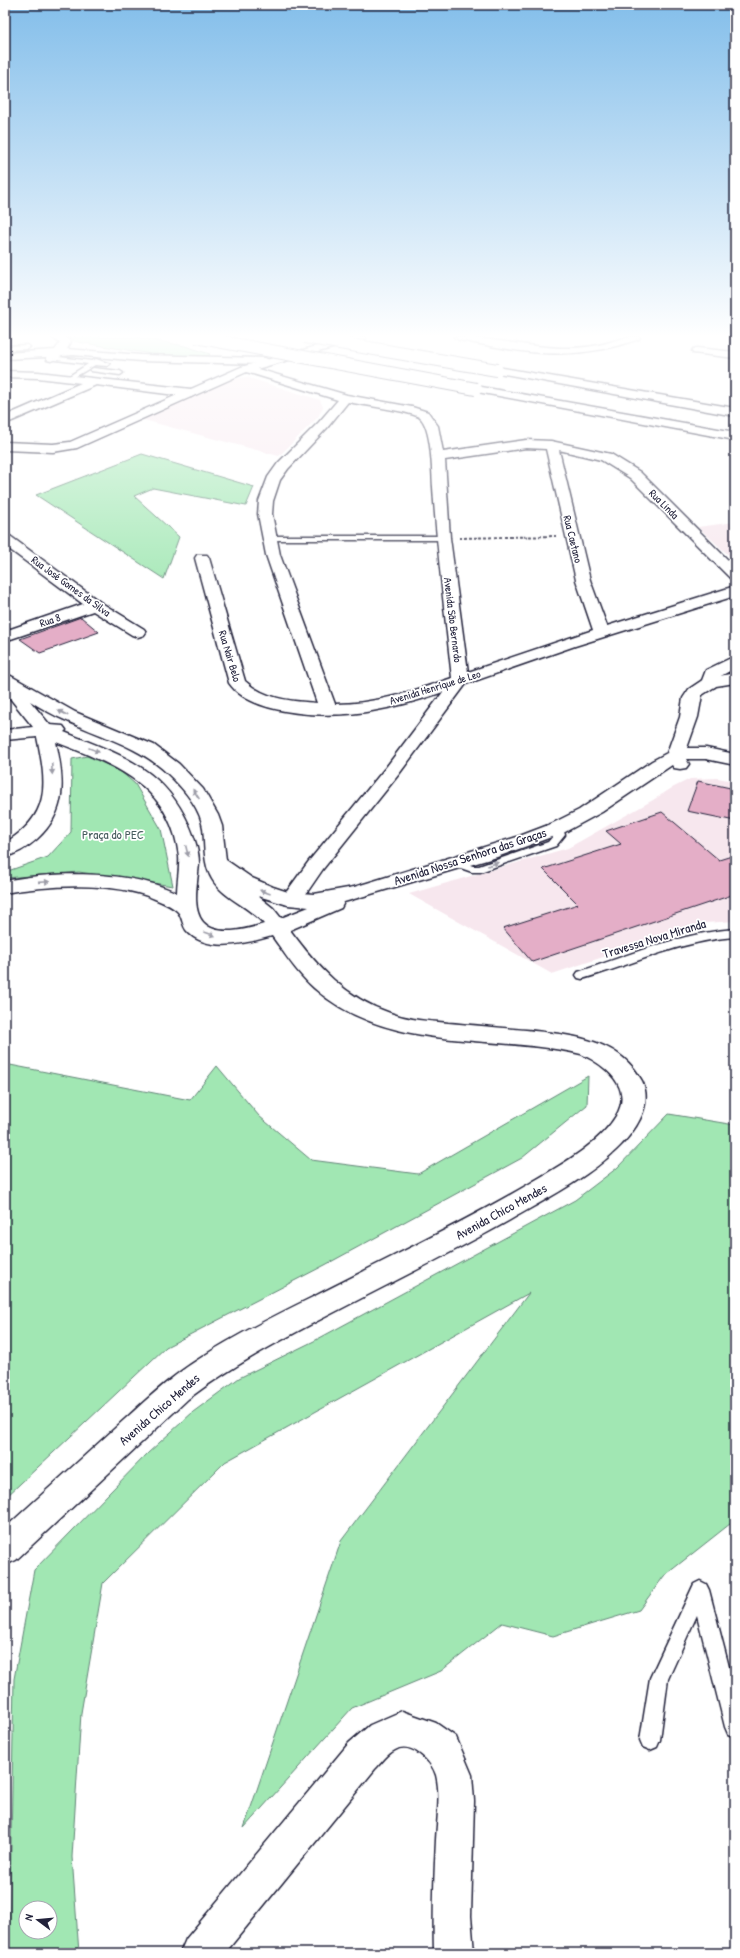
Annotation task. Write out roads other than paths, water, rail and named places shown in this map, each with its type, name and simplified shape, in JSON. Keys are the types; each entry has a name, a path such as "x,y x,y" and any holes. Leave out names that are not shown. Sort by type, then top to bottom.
{"main road":[{"path":"5,446 53,448 73,445 105,428"},
{"path":"320,428 283,466 273,480 266,501 265,514 269,538 274,555 328,709"},
{"name":"Avenida São Bernardo","path":"277,927 292,899 316,865 398,764 461,680 443,538 438,457 432,428"},
{"path":"693,428 735,436"},
{"name":"Rua Linda","path":"438,457 514,445 551,445 589,452 606,457 622,465 635,475 735,575"},
{"name":"Rua Caetano","path":"551,445 583,580 601,632"},
{"name":"Rua José Gomes da Silva","path":"5,539 95,605 138,632"},
{"name":"Rua Nair Belo","path":"202,558 237,683 244,691 264,700 328,709"},
{"name":"Avenida Henríque de Leo","path":"328,709 352,709 416,695 601,632 735,591"},
{"name":"Rua 8","path":"5,636 95,605"},
{"path":"709,683 712,674 735,661"},
{"path":"688,761 692,697 698,689 709,683 723,678 735,678"},
{"name":"Avenida Nossa Senhora das Graças","path":"5,681 45,731 111,757 128,766 141,774 162,795 175,815 182,831 189,857 186,907 187,913 196,927 207,934 222,938 236,939 253,936 372,887"},
{"name":"Avenida Nossa Senhora das Graças","path":"5,681 68,716 148,749 163,760 196,793 212,826 216,862 249,886 274,896 292,899 314,899 337,896 372,887 456,863 558,828 603,804 629,787 688,761"},
{"path":"5,735 59,730 82,732 137,745"},
{"path":"5,851 19,844 35,830 46,815 54,794 52,762 45,731"},
{"path":"688,761 735,760"},
{"path":"688,761 735,773"},
{"name":"Avenida Chico Mendes","path":"5,1549 178,1390 199,1373 253,1341 518,1204 582,1164 617,1135 632,1113 634,1092 627,1074 609,1059 590,1048 561,1042 417,1027 393,1022 373,1015 343,999 309,971 264,910 222,880 217,870 216,862"},
{"path":"5,887 58,881 109,884 134,887 157,893 186,907"},
{"path":"200,1953 362,1756 382,1737 402,1729 424,1735 443,1750 454,1775 456,1801 452,1916 454,1953"}],"lane":[{"path":"269,538 443,538"},
{"name":"Travessa Nova Miranda","path":"582,975 692,938 716,934 735,933"},
{"path":"650,1740 659,1678 700,1590 735,1727"}],"park label":[{"name":"Praça do PEC","path":"113,834"}]}
